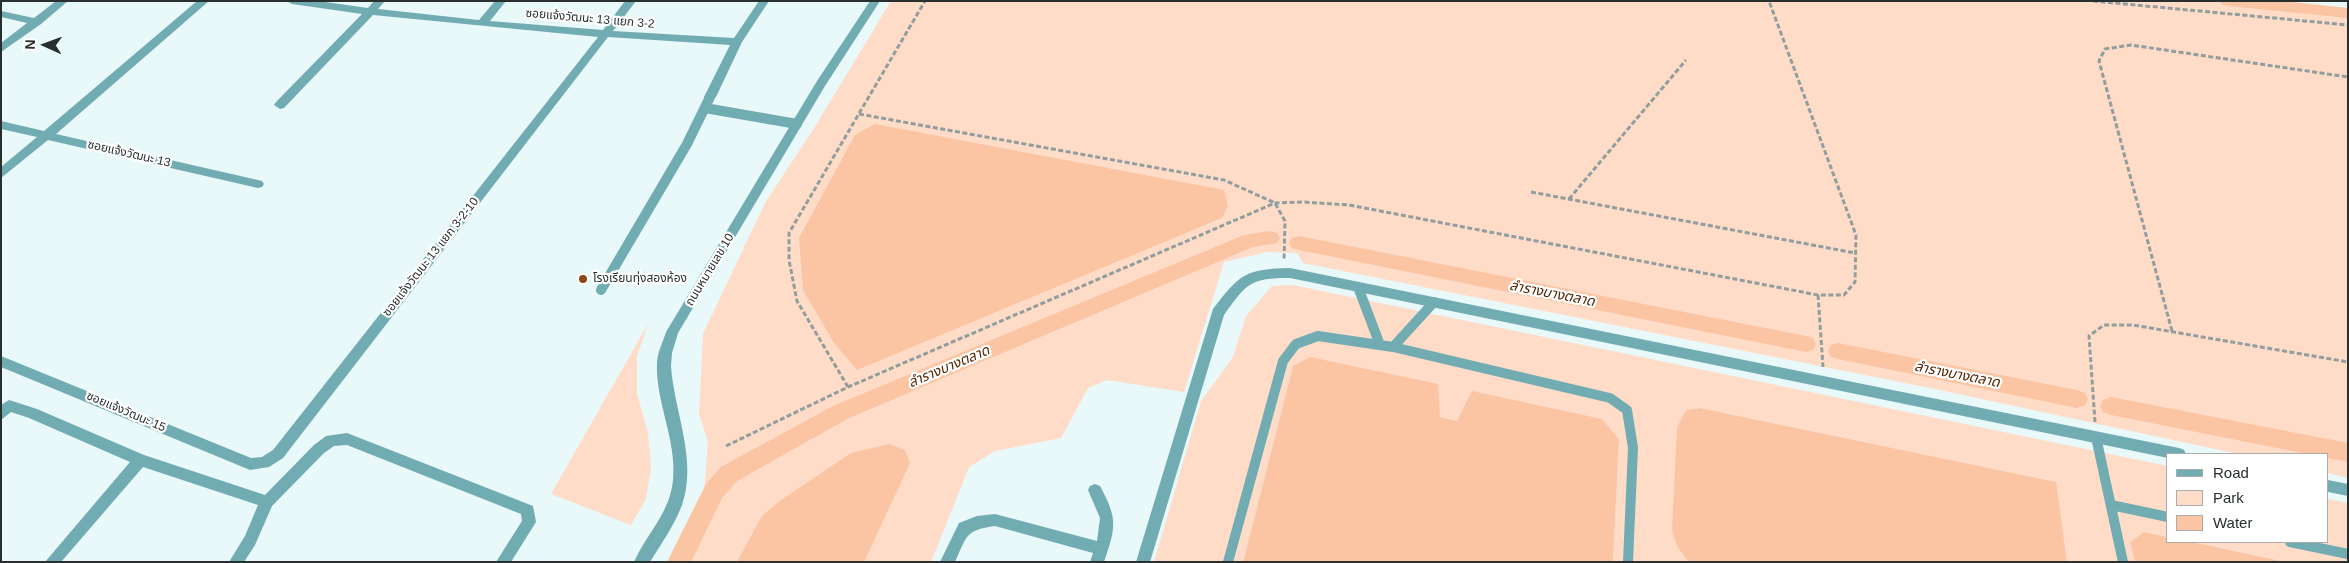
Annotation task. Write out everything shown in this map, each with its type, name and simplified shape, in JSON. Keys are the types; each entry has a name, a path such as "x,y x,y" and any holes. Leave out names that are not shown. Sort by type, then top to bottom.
{"street":[{"path":"1,49 63,1"},
{"path":"1,174 204,1"},
{"name":"ซอยแจ้งวัฒนะ 13 แยก 3-2","path":"292,1 369,12 604,34 737,42"},
{"path":"280,105 380,1"},
{"path":"483,22 500,1"},
{"name":"ซอยแจ้งวัฒนะ 13 แยก 3-2-10","path":"250,464 264,463 278,454 631,1"},
{"path":"710,97 737,42 764,1"},
{"name":"ถนนหมายเลข 10","path":"641,562 663,527 676,500 681,479 681,452 667,393 663,364 672,332 875,1"},
{"path":"1,14 37,22"},
{"name":"ซอยแจ้งวัฒนะ 13","path":"1,125 258,184"},
{"path":"1143,562 1218,313 1242,281 1261,273 1284,273 1358,287 2173,453"},
{"name":"ซอยแจ้งวัฒนะ 15","path":"1,361 250,464"},
{"path":"1,414 9,406 32,413 140,460 267,502"},
{"path":"236,562 250,540 267,502 319,449 331,440 347,439 528,510 529,522 503,562"},
{"path":"52,562 140,460"},
{"path":"2329,486 2348,490"},
{"path":"947,562 964,528 988,520 1100,555 1110,525 1104,505 1095,490"}],"lane":[{"path":"601,290 687,144 710,97"},
{"path":"704,108 798,124"},
{"path":"1358,287 1380,345"},
{"path":"1393,347 1434,302"},
{"path":"1228,562 1283,361 1296,344 1318,336 1393,347 1610,398 1627,410 1633,448 1628,562"},
{"path":"2096,437 2123,562"},
{"path":"2111,505 2166,517"},
{"path":"2295,543 2348,554"}],"path":[{"path":"848,387 797,301 789,260 789,232 925,1"},
{"path":"726,446 848,387 1248,213 1275,203 1303,202 1349,206 1818,295 1844,295 1855,282 1856,235 1769,1"},
{"path":"2093,1 2348,25"},
{"path":"2172,331 2099,60 2105,49 2131,45 2348,77"},
{"path":"1569,199 1686,60"},
{"path":"859,114 1224,180 1275,203 1285,221 1284,273"},
{"path":"1531,192 1855,252"},
{"path":"1818,295 1824,382"},
{"path":"2096,437 2090,336 2104,324 2133,324 2348,362"}],"green space":[{"path":"891,1 2208,1 2348,15 2348,478 2329,473 2329,453 2233,453 1930,388 1303,263 1297,253 1267,252 1224,262 1184,392 1107,380 1088,388 1061,438 995,451 969,467 931,562 667,562 693,521 704,493 708,442 699,414 703,334 765,203 816,125"},
{"path":"1293,285 2166,466 2166,537 2144,532 2130,542 2135,562 2067,562 2055,482 1700,408 1686,410 1677,427 1678,548 1690,562 1613,562 1619,440 1472,391 1458,422 1440,418 1293,366 1243,562 1154,562 1201,401 1233,357 1246,316 1272,286"},
{"path":"648,324 637,356 637,394 648,433 651,467 646,499 631,525 551,494"},
{"path":"2329,499 2348,503 2348,562 2286,562 2197,543 2329,543"}],"water":[{"path":"875,124 1224,190 1228,206 1222,218 857,370 834,343 803,290 799,238 855,135"},
{"path":"1310,357 1438,384 1440,417 1457,421 1472,391 1602,419 1619,440 1613,562 1243,562 1293,366"},
{"path":"1700,408 2056,482 2067,562 1689,562 1678,548 1672,531 1677,427 1686,410"},
{"path":"889,444 905,450 910,463 864,562 737,562 762,516 781,500 851,453"},
{"path":"2144,532 2166,537 2166,543 2197,543 2286,562 2135,562 2130,542"}],"waterway":[{"path":"2228,1 2348,13"},
{"name":"ลำรางบางตลาด","path":"679,562 714,491 729,474 841,412 1251,240 1270,238"},
{"name":"ลำรางบางตลาด","path":"1299,243 1806,344"},
{"name":"ลำรางบางตลาด","path":"1838,351 2077,399"},
{"name":"ลำรางบางตลาด","path":"2111,406 2348,453"}],"place":[{"name":"โรงเรียนทุ่งสองห้อง","path":"583,279"}]}
